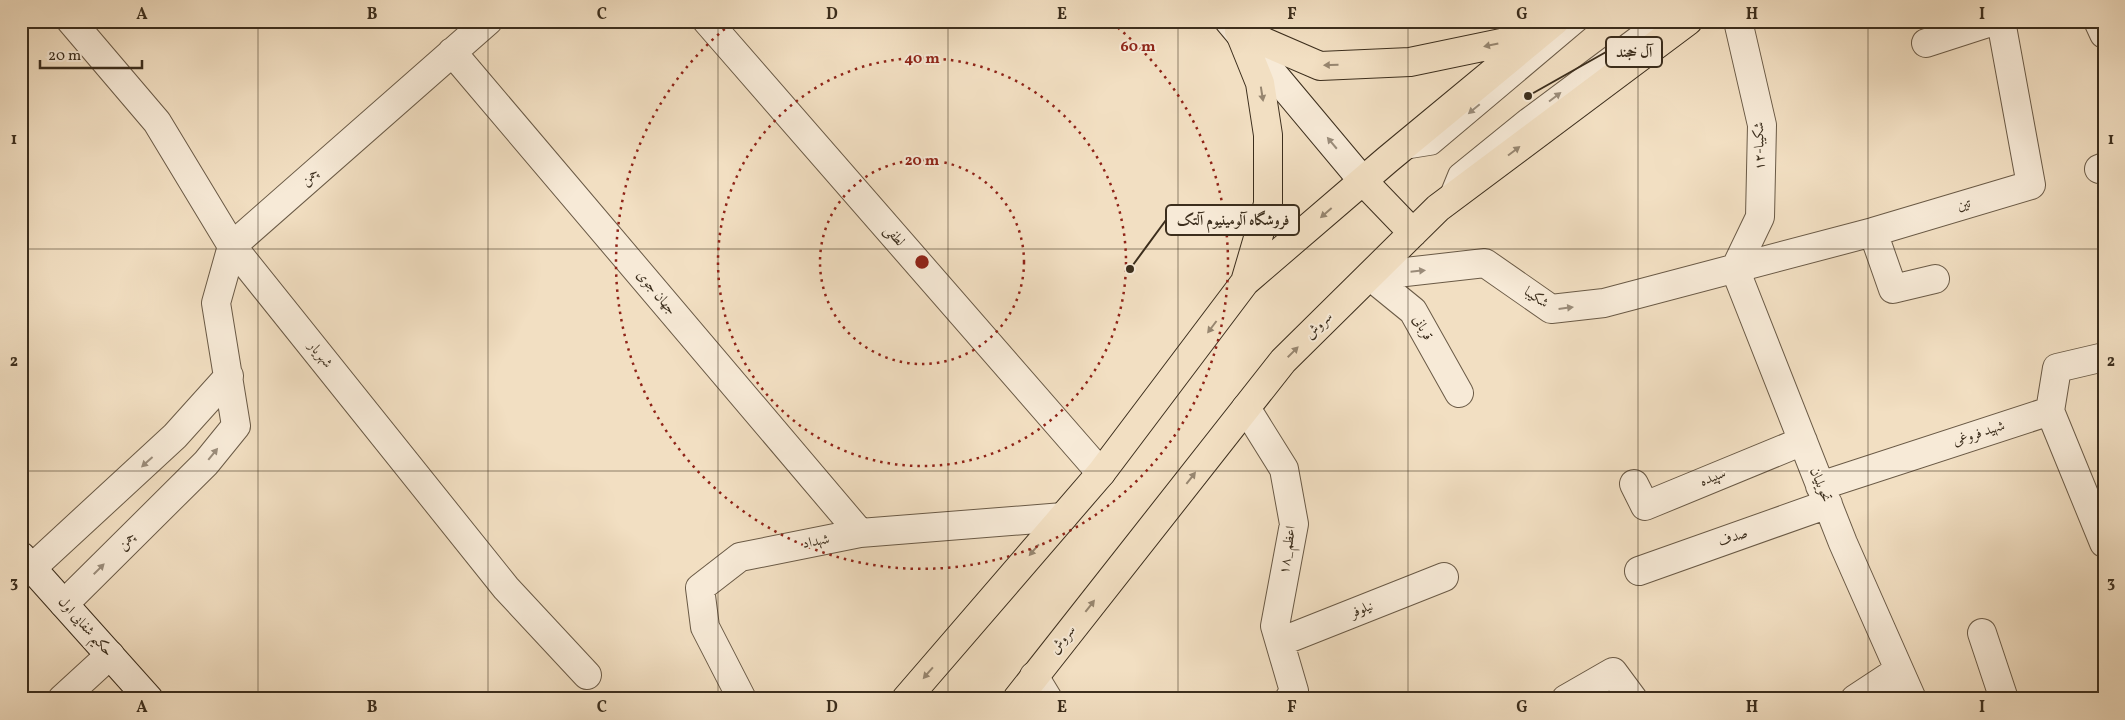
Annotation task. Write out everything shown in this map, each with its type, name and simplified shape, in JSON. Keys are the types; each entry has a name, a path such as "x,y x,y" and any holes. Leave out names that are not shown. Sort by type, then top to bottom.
{"main road":[{"name":"سروش","path":"1016,699 1041,687 1246,408 1284,361 1413,233 1447,202 1688,21"},
{"path":"1234,26 1260,83 1268,135 1268,204 1245,282"},
{"path":"1234,26 1320,66 1410,62 1547,28"},
{"path":"906,699 1101,473 1245,282 1547,28"},
{"path":"1363,181 1413,233"}],"street":[{"name":"شهریار","path":"71,21 157,122 232,246 506,588 587,675"},
{"name":"چمن","path":"64,604 206,463 236,426 216,303 232,246 488,21"},
{"name":"لطفی","path":"707,21 1101,473"},
{"name":"۱۲-شکیبا","path":"1735,269 1760,217 1762,124 1738,21"},
{"path":"1926,44 1994,21"},
{"name":"تین","path":"1735,269 1873,232 2031,185 2001,21"},
{"path":"2098,21 2104,34"},
{"path":"1234,26 1363,181"},
{"name":"جهان جوی","path":"452,52 860,533"},
{"path":"1873,232 1893,290 1935,279"},
{"name":"شکیبا","path":"1370,276 1485,263 1551,309 1604,303 1735,269"},
{"name":"تحویلیان","path":"1735,269 1824,495 1912,699"},
{"name":"قربانی","path":"1370,276 1413,311 1459,393"},
{"path":"2104,357 2057,368 2050,411 2104,543"},
{"path":"27,562 175,436 229,376"},
{"name":"۱۸_اعظم","path":"1246,408 1284,469 1294,524 1275,626 1294,691 1289,699"},
{"name":"شهید فروغی","path":"1824,495 2050,411"},
{"name":"سپیده","path":"1634,484 1645,506 1803,441"},
{"name":"صدف","path":"1639,571 1824,495"},
{"name":"شهداد","path":"742,699 705,627 700,588 740,557 860,533 1063,517"},
{"name":"حکیم شفایی اول","path":"27,562 149,699"},
{"name":"نیلوفر","path":"1280,642 1444,577"},
{"path":"1982,633 2004,699"},
{"path":"62,699 110,655"},
{"path":"1855,699 1899,670"},
{"path":"1566,699 1613,672 1633,699"}],"lane":[{"path":"1399,151 1432,145 1579,21"},
{"path":"1447,202 1458,174 1527,118 1657,21"}],"place":[{"name":"آل خجند","path":"1528,96"},
{"name":"فروشگاه آلومینیوم آلتک","path":"1130,269"}]}
